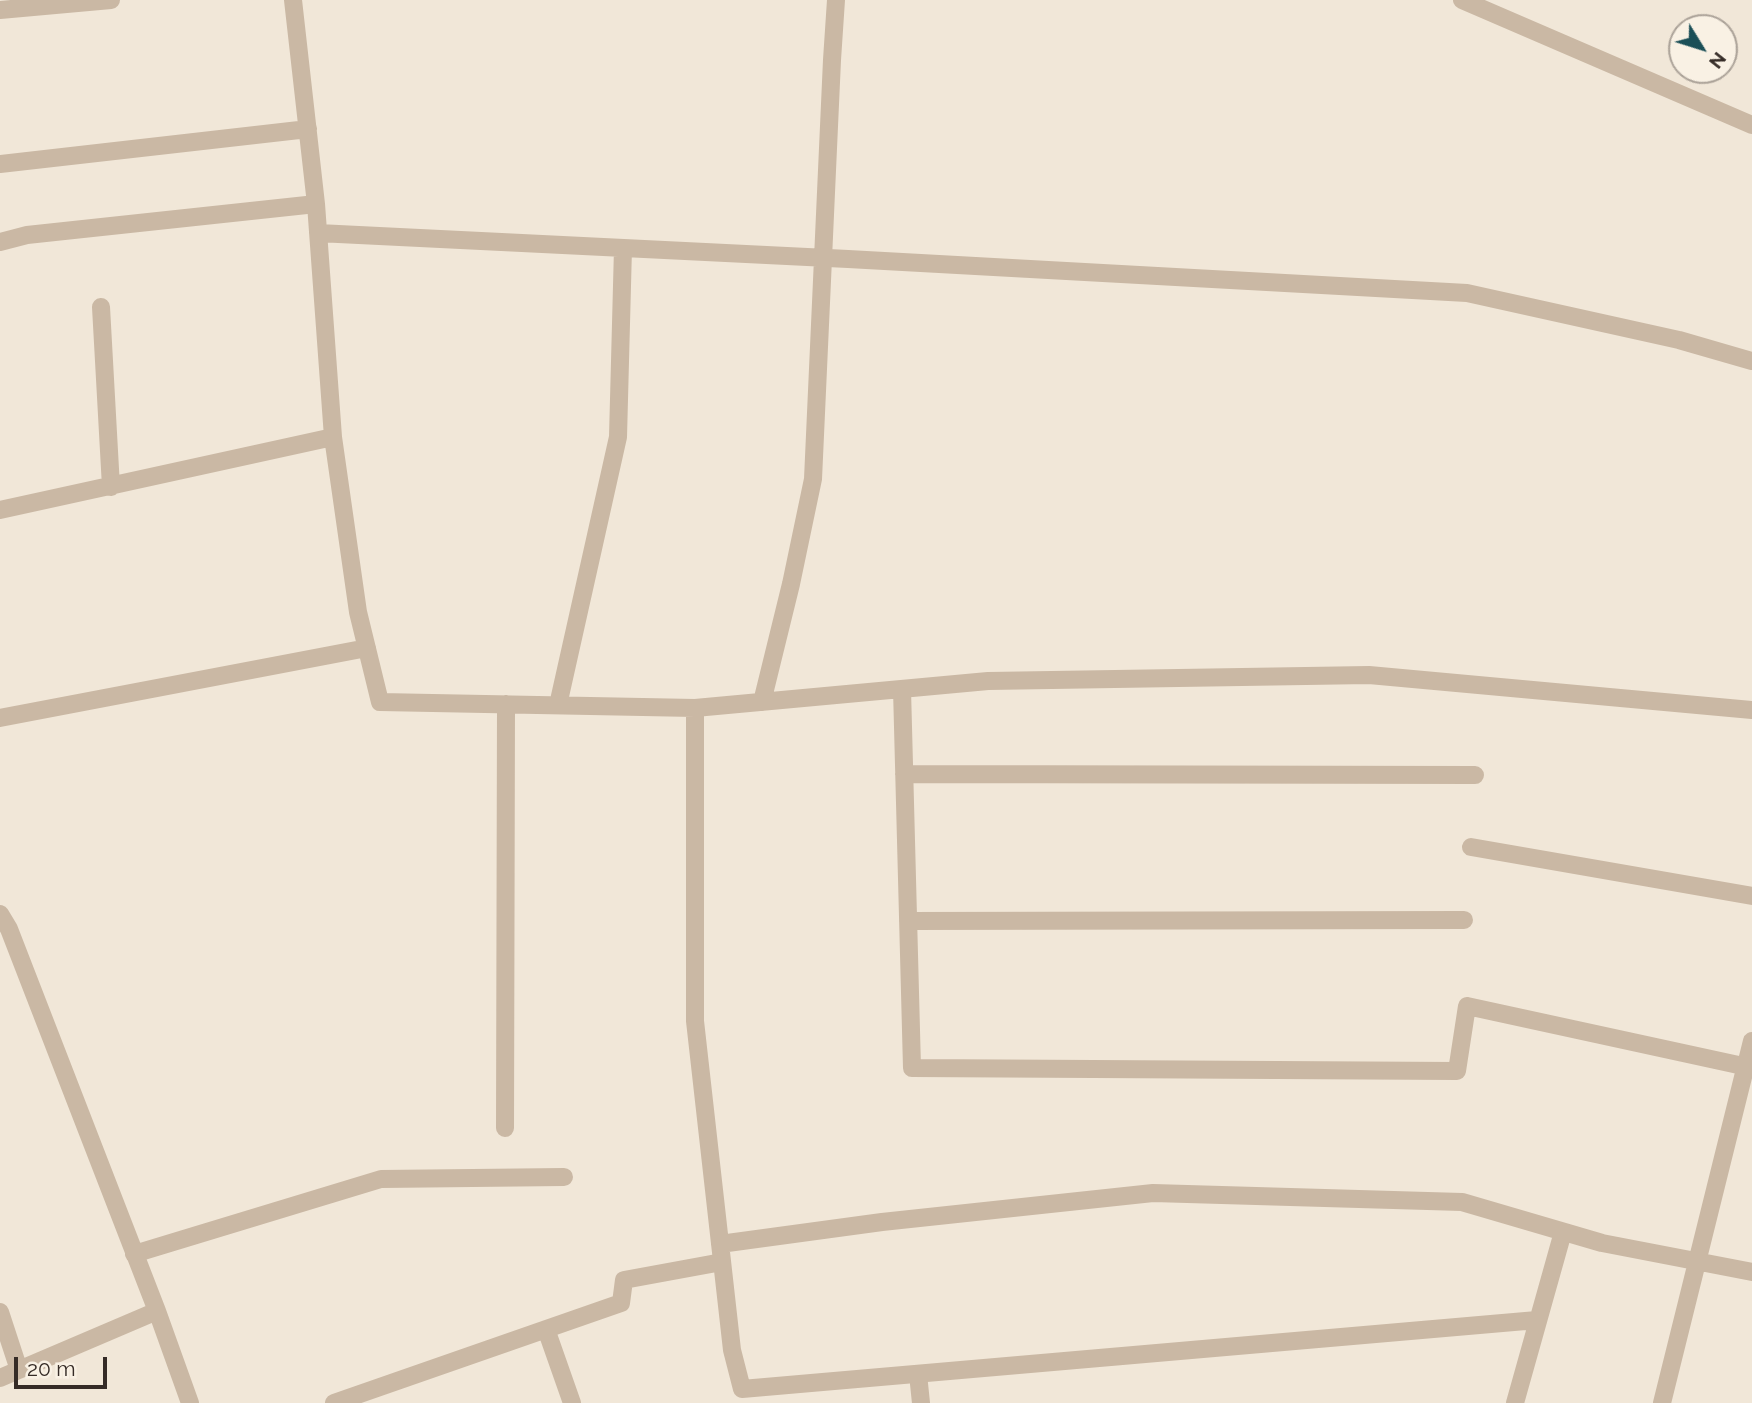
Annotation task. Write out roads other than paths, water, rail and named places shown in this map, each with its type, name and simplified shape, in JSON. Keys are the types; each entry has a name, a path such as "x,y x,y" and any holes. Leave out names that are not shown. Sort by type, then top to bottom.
{"street":[{"path":"0,10 111,0"},
{"path":"293,0 316,204 333,437 358,612 380,702 695,708 988,681 1368,674 1752,710"},
{"path":"762,702 813,479 836,0"},
{"path":"1462,0 1752,125"},
{"path":"0,164 308,129"},
{"path":"0,242 27,235 316,204"},
{"path":"318,233 823,257 1467,293 1679,340 1752,360"},
{"path":"558,705 618,437 623,248"},
{"path":"101,307 111,487"},
{"path":"0,510 333,437"},
{"path":"0,718 367,648"},
{"path":"902,689 912,1068 1457,1071 1467,1006 1749,1068"},
{"path":"505,1128 506,704"},
{"path":"695,708 695,1021 732,1350 744,1396 918,1374 1537,1320"},
{"path":"904,774 1475,775"},
{"path":"1471,847 1752,897"},
{"path":"0,914 9,929 190,1403"},
{"path":"908,921 1464,920"},
{"path":"1662,1403 1749,1068 1752,1041"},
{"path":"134,1254 381,1179 564,1177"},
{"path":"334,1403 621,1303 624,1280 721,1253 882,1222 1153,1193 1462,1202 1602,1243 1752,1272"},
{"path":"1515,1403 1563,1232"},
{"path":"0,1378 157,1311"},
{"path":"0,1312 19,1370"},
{"path":"546,1329 572,1403"},
{"path":"918,1374 921,1403"}]}
